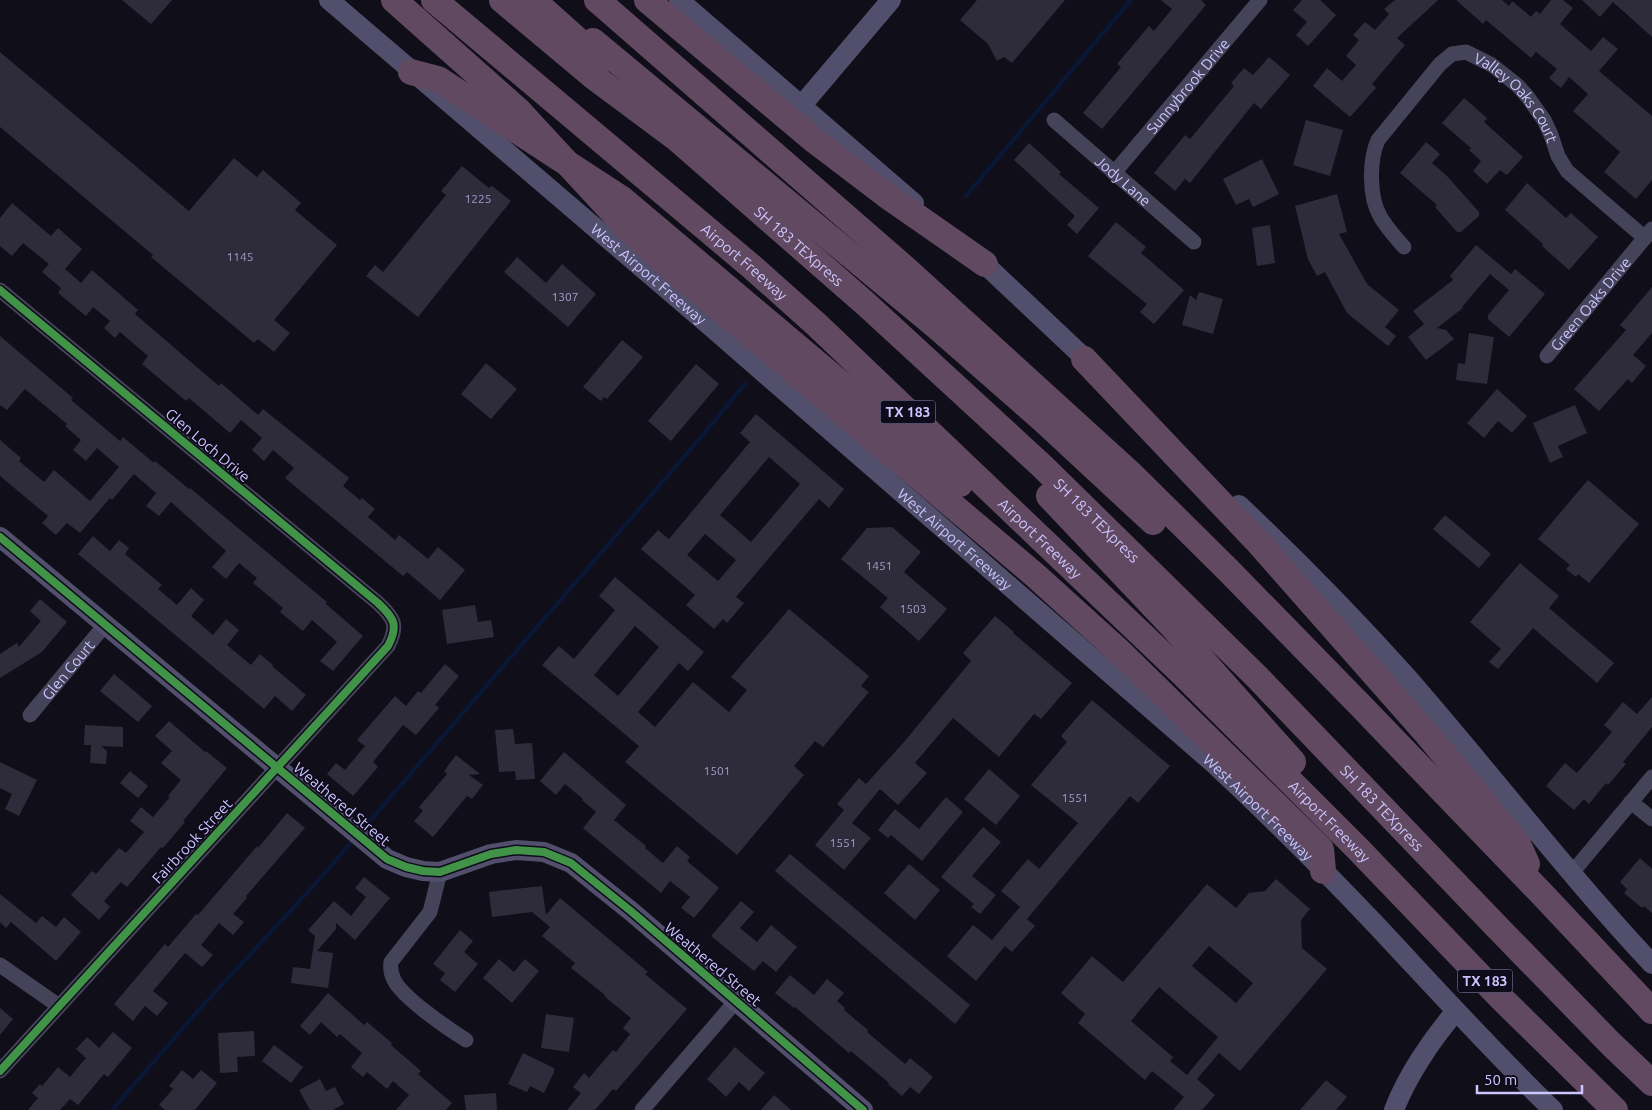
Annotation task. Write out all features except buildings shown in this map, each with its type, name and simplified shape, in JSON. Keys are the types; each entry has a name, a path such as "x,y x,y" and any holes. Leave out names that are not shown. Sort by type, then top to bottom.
{"highway":[{"path":"394,0 519,111 628,228 660,258 1028,570 1122,654 1321,848 1323,871"},
{"name":"Airport Freeway","path":"434,0 752,267 817,325 1182,674 1358,849 1501,998 1615,1110"},
{"name":"SH 183 TEXpress","path":"502,0 594,77 676,138 867,306 1042,466 1257,677 1497,927 1611,1044 1652,1083"},
{"name":"SH 183 TEXpress","path":"533,0 607,66 902,319 1100,504 1244,645 1429,835 1533,948 1652,1066"},
{"path":"541,0 937,326 1133,502 1304,668 1359,704"},
{"path":"598,0 907,270 1122,467 1228,570 1359,704 1652,1011"},
{"path":"647,0 815,141 886,195 985,264"},
{"path":"411,72 438,79 622,199 1033,546 1065,563"},
{"path":"594,77 860,317 1037,484 1173,626 1288,755 1358,849"},
{"path":"1084,358 1256,540 1427,734 1518,844 1542,894"}],"main road":[{"name":"West Airport Freeway","path":"328,0 710,326 1239,787 1274,820 1376,925 1456,1012 1553,1110"},
{"path":"679,0 985,264 1241,506 1349,614 1406,677 1571,874 1652,964"},
{"path":"802,105 891,0"},
{"name":"Weathered Street","path":"0,537 387,859 406,867 440,872 491,854 516,850 544,852 571,863 863,1110"},
{"path":"1394,1110 1408,1080 1445,1024 1456,1012"}],"street":[{"name":"Sunnybrook Drive","path":"1114,173 1260,0"},
{"name":"Valley Oaks Court","path":"1404,246 1390,231 1379,215 1375,205 1372,176 1374,149 1378,140 1440,64 1452,54 1466,52 1492,65 1517,85 1527,96 1544,120 1558,156 1567,171 1649,233"},
{"name":"Jody Lane","path":"1054,120 1194,242"},
{"name":"Green Oaks Drive","path":"1547,356 1649,233"},
{"name":"Glen Loch Drive","path":"0,290 378,603 390,615 395,625"},
{"name":"Glen Court","path":"30,715 105,625"},
{"name":"Fairbrook Street","path":"0,1071 388,646 393,636 395,625"},
{"path":"1571,874 1652,777"},
{"path":"1631,802 1652,819"},
{"path":"440,872 430,912 392,962 390,970 394,981 402,992 446,1027 466,1040"},
{"path":"0,965 59,1006"},
{"path":"642,1110 736,1001"}],"waterway":[{"path":"966,196 1131,0"},
{"path":"362,830 745,384"},
{"path":"112,1110 195,1014 355,838"}],"cycle path":[{"path":"0,290 378,603 388,613 394,627 388,646 0,1071"},
{"path":"0,537 387,859 406,867 440,872 491,854 516,850 544,852 571,863 632,912 863,1110"}]}
